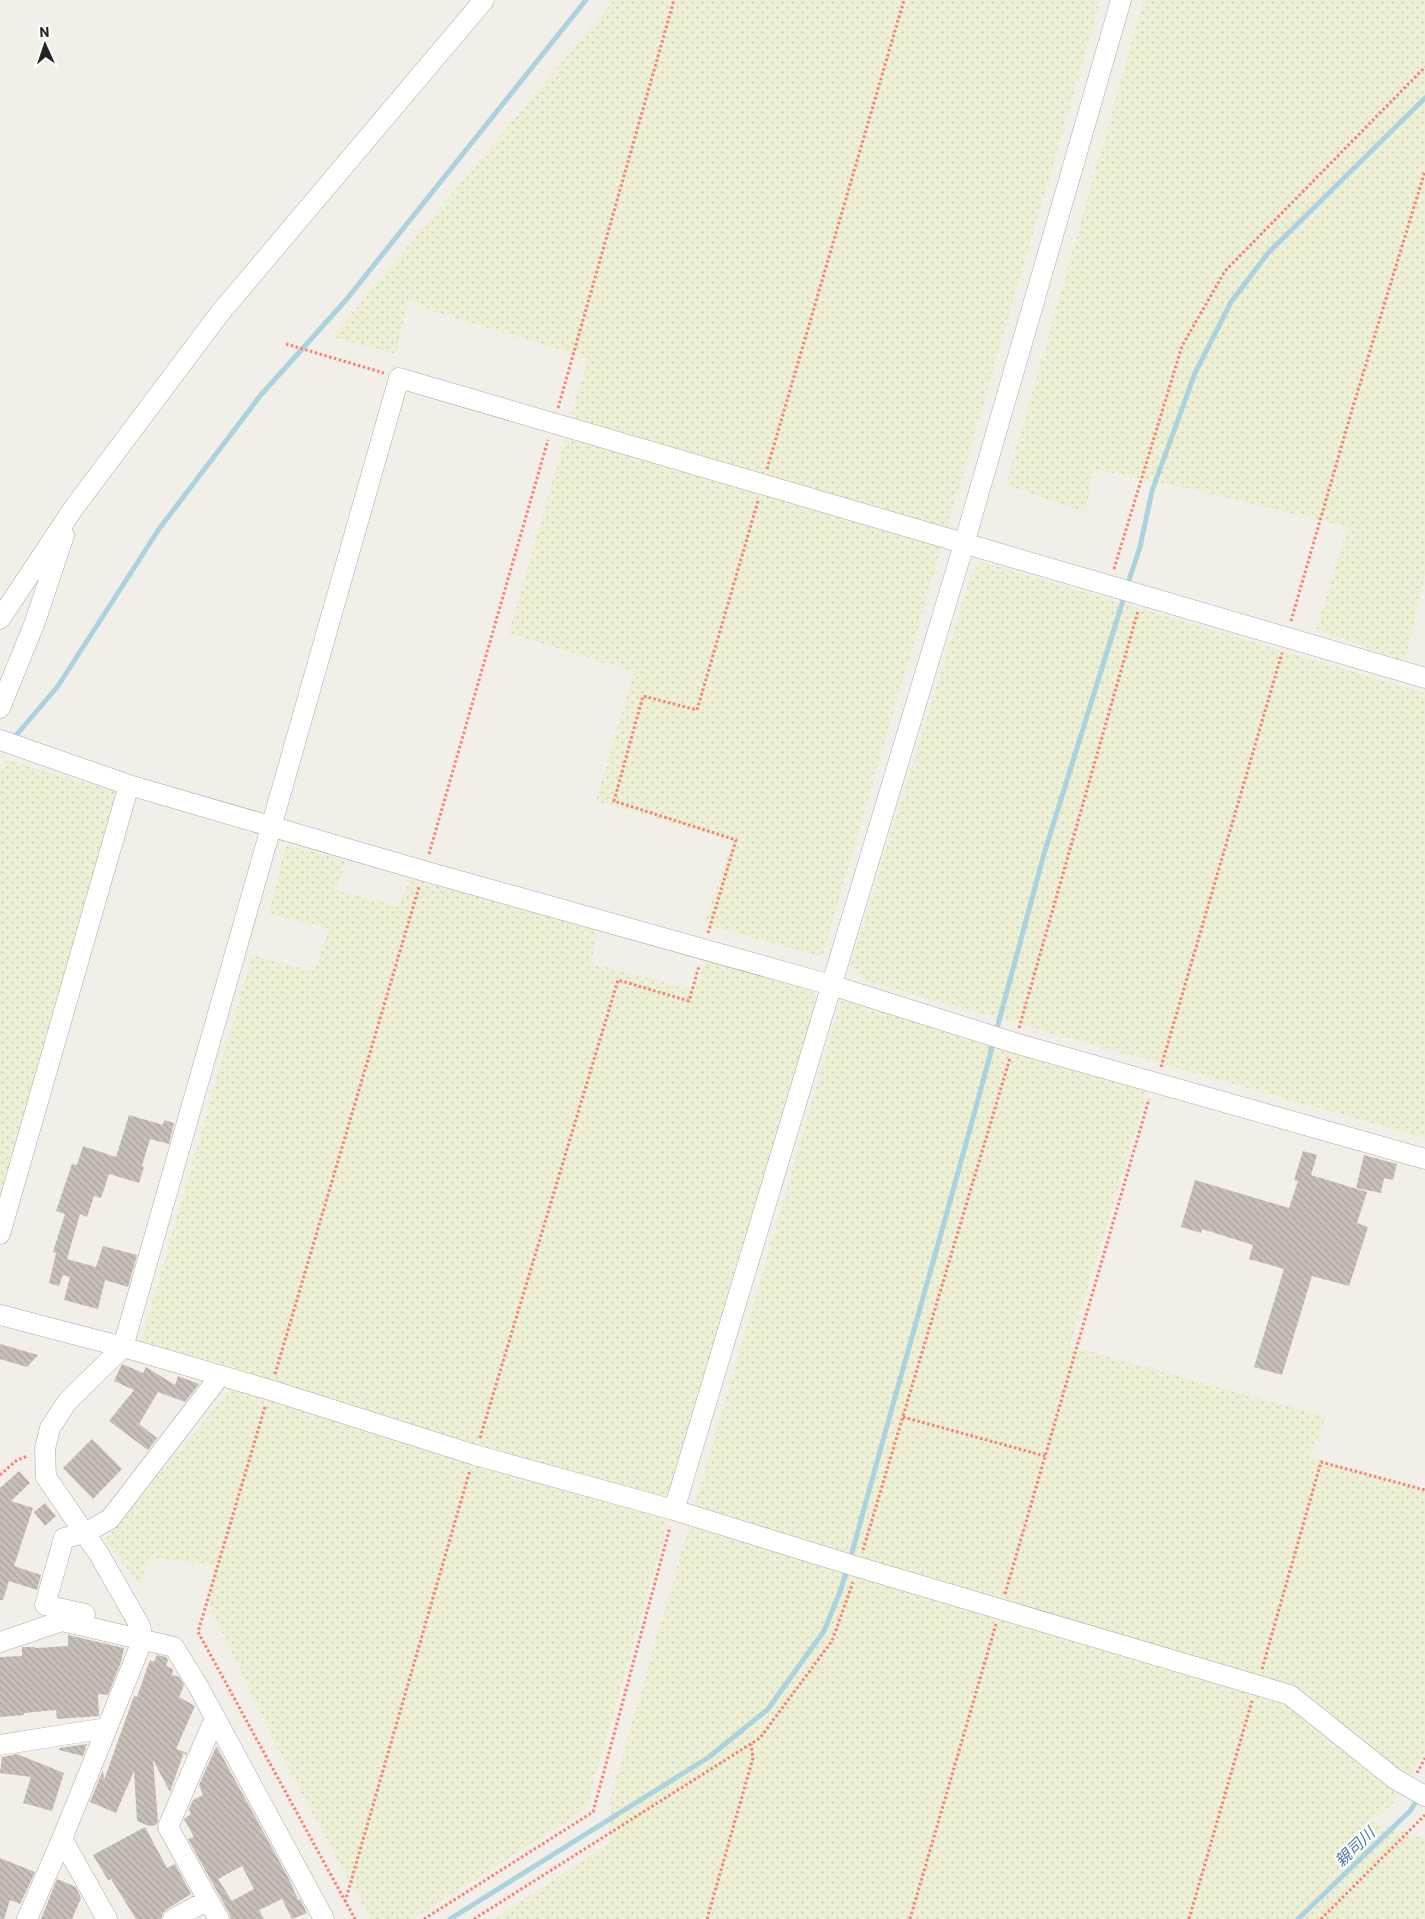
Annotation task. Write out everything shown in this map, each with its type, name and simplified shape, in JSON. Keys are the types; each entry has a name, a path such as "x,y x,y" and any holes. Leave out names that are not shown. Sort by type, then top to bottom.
{"street":[{"path":"0,619 73,509 220,313 484,0"},
{"path":"674,1510 964,544 1122,0"},
{"path":"27,1919 107,1728 142,1633 99,1554 46,1477 45,1449 50,1428 67,1402 123,1347 399,378 1142,596 1287,636 1425,678"},
{"path":"0,708 35,622 73,509"},
{"path":"0,740 129,785 424,871 831,985 1015,1043 1425,1159"},
{"path":"0,1234 129,785"},
{"path":"0,1315 123,1347 270,1390 474,1455 674,1510 858,1567 1290,1695 1395,1779 1425,1796"},
{"path":"220,1376 110,1519 85,1533 64,1538 45,1605 142,1633 174,1647 215,1718 324,1919"},
{"path":"0,1642 62,1621 142,1633"},
{"path":"215,1718 168,1827 219,1919"},
{"path":"0,1744 107,1728"},
{"path":"62,1839 107,1919"},
{"path":"173,1919 208,1900"}],"path":[{"path":"355,1919 198,1632 424,871 674,0"},
{"path":"345,1902 474,1455 618,980 689,1001 736,840 614,801 643,696 697,710 904,0"},
{"path":"1109,586 1182,346 1225,271 1425,67"},
{"path":"910,1919 1133,1151 1152,1090 1156,1083 1352,410 1425,171"},
{"path":"286,344 399,378"},
{"path":"474,1919 760,1738 832,1641 858,1567 1015,1043 1142,596"},
{"path":"903,1416 1045,1456"},
{"path":"0,1475 17,1460 45,1449"},
{"path":"1189,1919 1322,1462 1425,1490"},
{"path":"424,1919 593,1812 674,1510"},
{"path":"707,1919 753,1758 751,1744"},
{"path":"1320,1919 1425,1815"}],"green space":[{"path":"614,0 1101,0 822,957 704,924 733,841 596,801 634,672 509,633 588,358 435,312 409,300 396,354 332,337"},
{"path":"1144,0 1425,0 1425,573 1405,662 1316,629 1348,527 1187,488 1093,469 1086,513 1006,485"},
{"path":"982,562 1425,693 1425,1138 863,980 850,967 971,575"},
{"path":"7,760 120,793 0,1215 0,770"},
{"path":"286,845 346,861 336,890 399,907 410,877 598,931 591,963 695,990 706,960 811,990 818,1002 586,1809 413,1919 371,1919 327,1841 274,1741 209,1605 215,1565 149,1557 140,1585 105,1540 229,1391 235,1367 141,1342 252,955 314,971 329,929 269,913"},
{"path":"842,998 1148,1089 1070,1346 1326,1417 1310,1457 1425,1491 1425,1752 1391,1806 1369,1821 1425,1839 1425,1919 495,1919 610,1842 611,1795"}],"building":[{"path":"129,1115 163,1125 164,1120 174,1123 169,1144 150,1139 139,1183 109,1174 101,1198 94,1196 87,1217 80,1214 67,1259 96,1267 103,1246 137,1255 128,1287 105,1280 98,1309 64,1300 70,1277 63,1275 59,1286 49,1283 56,1253 53,1252 65,1214 56,1211 72,1164 77,1165 83,1146 116,1157"},
{"path":"1303,1151 1317,1155 1311,1175 1367,1192 1357,1223 1368,1227 1349,1286 1312,1276 1282,1375 1254,1367 1284,1269 1249,1259 1253,1245 1202,1229 1201,1233 1181,1227 1195,1180 1289,1208 1298,1181 1294,1180"},
{"path":"1364,1155 1397,1164 1393,1180 1384,1178 1381,1193 1356,1188"},
{"path":"0,1344 38,1355 27,1367 0,1359"},
{"path":"122,1364 143,1373 146,1367 175,1385 178,1376 199,1384 185,1402 158,1392 139,1424 157,1438 148,1450 109,1421 134,1390 114,1381"},
{"path":"92,1439 122,1469 93,1499 63,1468"},
{"path":"19,1471 30,1483 11,1501 33,1508 14,1566 41,1575 37,1590 9,1581 3,1600 0,1600 0,1488"},
{"path":"45,1503 56,1516 45,1526 34,1512"},
{"path":"68,1635 124,1648 121,1662 108,1695 98,1694 99,1716 57,1719 56,1710 0,1717 0,1657 22,1656 22,1647 68,1646"},
{"path":"157,1655 166,1657 168,1660 166,1666 173,1669 172,1675 179,1677 184,1685 179,1697 195,1706 176,1749 187,1753 186,1756 184,1752 170,1792 153,1760 158,1821 156,1825 149,1826 137,1821 134,1771 116,1813 90,1802 103,1770 104,1780 134,1696 137,1697 150,1660 154,1662"},
{"path":"87,1744 83,1756 59,1750 59,1748"},
{"path":"217,1747 289,1879 298,1900 300,1899 307,1913 292,1919 282,1899 259,1910 264,1919 231,1919 188,1839 194,1837 184,1819 191,1814 189,1809 193,1800 203,1795 199,1785","holes":["242,1866 254,1889 232,1901 218,1879"]},
{"path":"17,1754 64,1773 52,1811 23,1803 31,1777 0,1773 2,1757"},
{"path":"145,1827 167,1868 175,1864 191,1894 167,1909 161,1919 136,1919 111,1879 108,1880 93,1855"},
{"path":"0,1858 35,1872 20,1904 10,1900 4,1919 0,1919"},
{"path":"57,1879 76,1887 81,1898 72,1919 41,1919"}],"waterway":[{"path":"13,739 58,686 159,529 260,396 346,300 586,0"},
{"path":"1127,586 1140,547 1152,491 1195,373 1231,302 1268,253 1425,98"},
{"path":"996,1032 1044,854 1125,594"},
{"path":"850,1560 994,1040"},
{"path":"450,1919 709,1757 768,1709 824,1631 841,1589 847,1568"},
{"name":"親司川","path":"1298,1919 1410,1811 1419,1797"}]}
